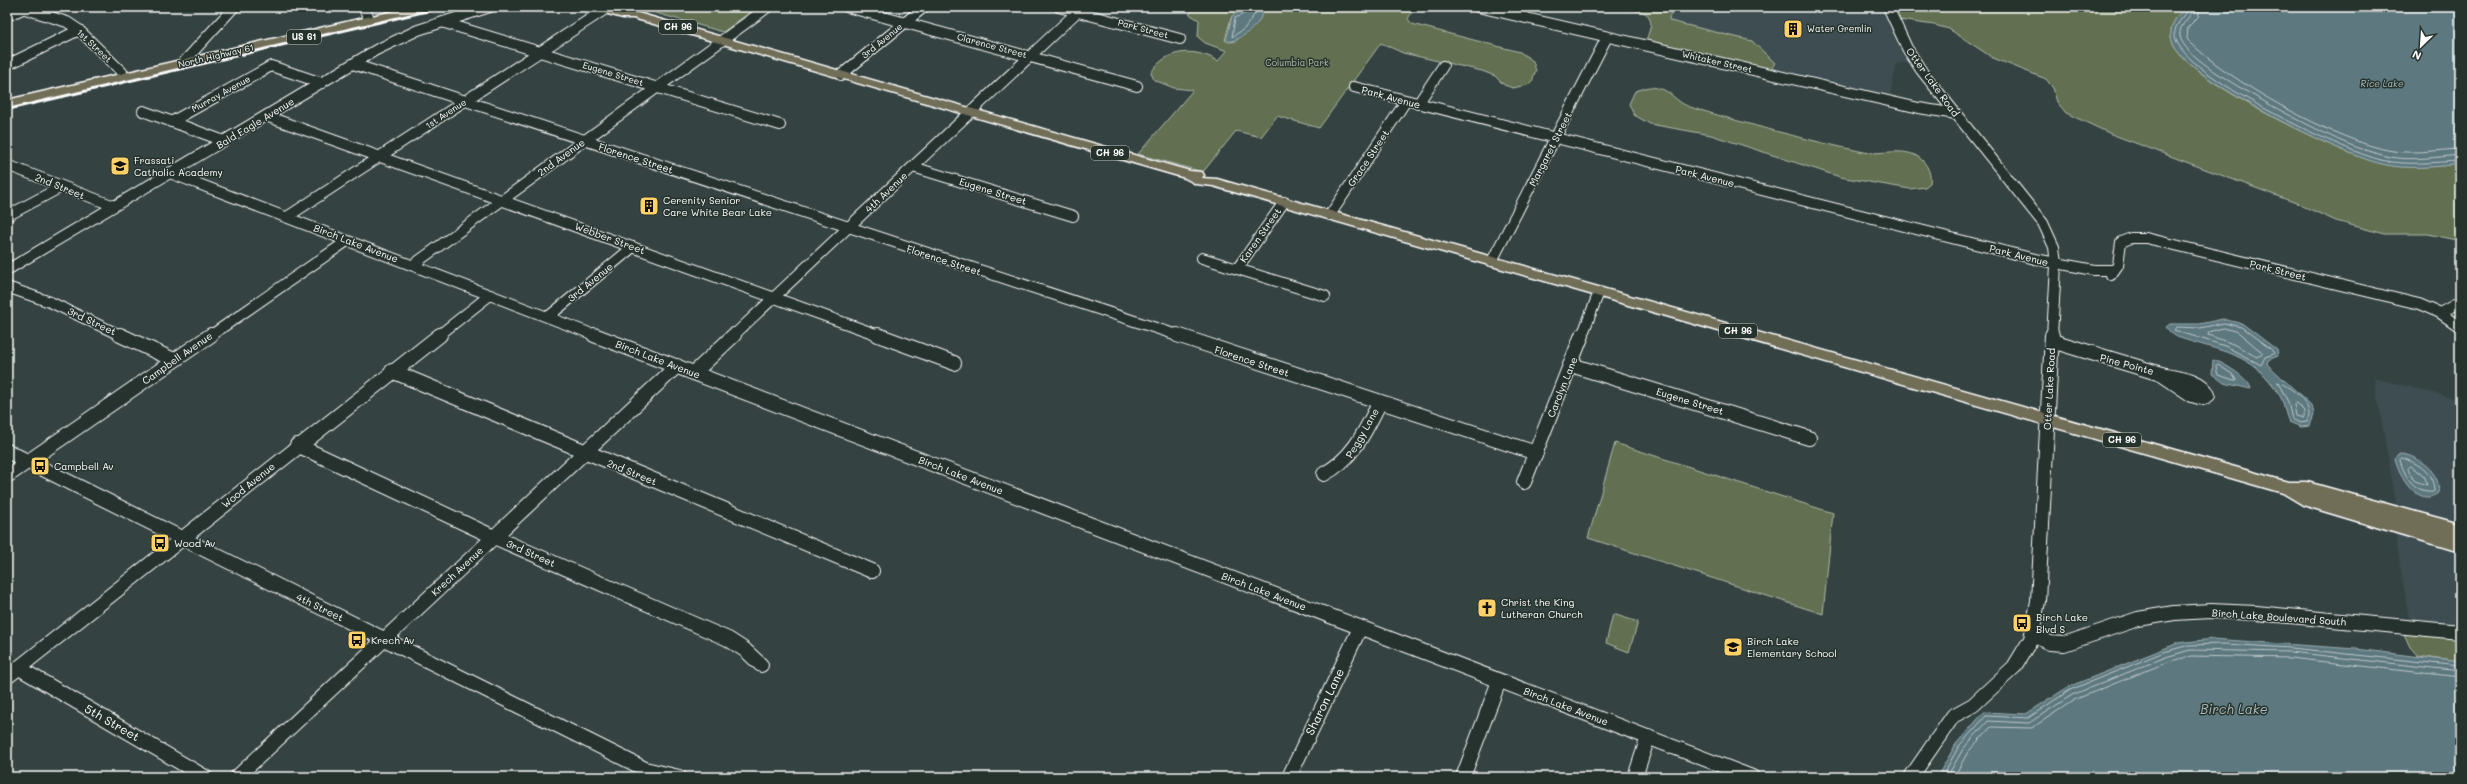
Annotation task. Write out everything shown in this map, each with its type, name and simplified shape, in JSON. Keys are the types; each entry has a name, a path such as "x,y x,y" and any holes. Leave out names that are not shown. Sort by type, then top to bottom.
{"main road":[{"name":"North Highway 61","path":"7,98 122,72 186,60 365,11 402,7"},
{"name":"North Highway 61","path":"7,104 186,60 425,7"},
{"name":"CH 96","path":"593,7 634,15 1189,175 1193,179 1213,182 1284,202 2288,488 2309,500 2460,545"},
{"name":"CH 96","path":"615,7 634,15"},
{"name":"CH 96","path":"2288,488 2307,488 2460,531"}],"street":[{"path":"186,60 234,7"},
{"name":"Bald Eagle Avenue","path":"7,270 401,37 490,7"},
{"name":"2nd Avenue","path":"413,265 768,7"},
{"name":"Clarence Street","path":"847,7 1137,86"},
{"name":"3rd Avenue","path":"841,75 924,7"},
{"name":"Park Street","path":"1059,7 1180,39"},
{"name":"Whitaker Street","path":"1478,7 1924,109 1956,114"},
{"name":"Otter Lake Road","path":"1888,7 1914,60 2042,223 2052,242 2056,264 2038,601 2032,635 2014,667 1973,705 1953,716 1911,777"},
{"path":"7,16 23,8"},
{"name":"1st Street","path":"23,8 67,22 79,30 122,72"},
{"name":"1st Avenue","path":"287,217 604,10"},
{"name":"4th Avenue","path":"694,373 1077,12"},
{"name":"Eugene Street","path":"445,23 780,125"},
{"path":"7,65 79,30"},
{"name":"Margaret Street","path":"1492,261 1607,37"},
{"name":"Florence Street","path":"353,64 1536,453"},
{"name":"Murray Avenue","path":"172,122 271,66 322,83"},
{"path":"1418,104 1444,66"},
{"name":"Park Avenue","path":"1354,87 2056,264"},
{"name":"Grace Street","path":"1330,215 1406,101"},
{"path":"143,111 224,141"},
{"name":"Webber Street","path":"266,116 776,297 954,363"},
{"name":"2nd Street","path":"7,165 114,206"},
{"name":"Eugene Street","path":"913,167 1073,216"},
{"name":"Birch Lake Avenue","path":"170,173 1752,777"},
{"path":"7,216 61,186"},
{"name":"Karen Street","path":"1237,269 1284,202"},
{"name":"Park Street","path":"2056,264 2071,271 2093,276 2112,275 2118,264 2121,242 2131,238 2144,237 2419,304 2440,313 2460,327"},
{"name":"Campbell Avenue","path":"7,476 347,241"},
{"name":"3rd Avenue","path":"548,317 633,247"},
{"path":"1202,258 1325,296"},
{"name":"3rd Street","path":"7,287 50,302 174,360"},
{"name":"Carolyn Lane","path":"1524,482 1599,292"},
{"name":"Wood Avenue","path":"13,673 297,445 490,295"},
{"path":"2440,313 2460,302"},
{"name":"Pine Pointe","path":"2052,344 2079,354 2093,355 2161,374"},
{"name":"Eugene Street","path":"1571,365 1809,438"},
{"name":"Krech Avenue","path":"237,777 677,366"},
{"name":"2nd Street","path":"392,371 872,571"},
{"name":"Peggy Lane","path":"1324,474 1335,469 1351,456 1380,402"},
{"name":"3rd Street","path":"297,445 494,536 714,634 724,636 750,652 760,665"},
{"name":"4th Street","path":"7,451 385,638 645,769 679,777"},
{"name":"Birch Lake Boulevard South","path":"2032,635 2050,643 2064,644 2138,619 2174,613 2205,611 2256,613 2460,632"},
{"name":"Sharon Lane","path":"1289,777 1360,628"},
{"name":"5th Street","path":"13,673 205,777"},
{"path":"1463,777 1499,681"},
{"path":"1635,777 1648,737"}],"shaded area":[{"path":"1663,7 1883,7 1912,63 1897,63 1889,100 1645,44"},
{"path":"2374,378 2460,400 2460,525 2397,507"},
{"path":"2395,533 2460,552 2460,628 2410,624"}],"green space":[{"path":"650,7 757,7 723,32 645,10"},
{"name":"Columbia Park","path":"1196,7 1248,7 1237,11 1231,18 1225,40 1230,42 1236,41 1265,7 1414,7 1408,19 1412,24 1520,52 1533,61 1536,71 1531,84 1513,88 1504,85 1495,76 1482,71 1403,53 1381,43 1319,128 1277,116 1261,137 1236,131 1203,172 1138,154 1193,90 1174,88 1154,80 1151,73 1157,65 1172,55 1190,52 1218,61 1227,51 1205,43 1198,37 1199,20 1189,14"},
{"path":"1597,7 1674,7 1669,18 1670,21 1752,41 1775,63 1769,72 1644,44 1650,30 1650,20 1647,15 1640,11"},
{"path":"1893,7 2187,7 2176,19 2171,29 2174,46 2186,61 2208,78 2236,96 2300,131 2359,157 2399,167 2429,167 2460,164 2460,241 2428,234 2384,234 2336,221 2296,203 2111,134 2066,113 2057,102 2053,88 2046,79 1993,58 1949,29 1934,25 1899,20"},
{"path":"1649,87 1668,92 1679,101 1690,107 1798,137 1870,153 1903,152 1915,155 1925,163 1930,175 1930,183 1925,187 1910,189 1840,177 1711,135 1650,124 1634,115 1629,104 1635,91"},
{"path":"1615,443 1833,513 1823,614 1588,538"},
{"path":"1613,614 1638,622 1629,652 1606,643"},
{"path":"2404,634 2460,639 2460,662 2418,656 2410,647"}],"water":[{"path":"1248,7 1266,7 1258,23 1250,31 1240,38 1226,41 1232,16"},
{"name":"Rice Lake","path":"2187,7 2460,7 2460,164 2431,167 2402,167 2382,164 2335,147 2269,115 2208,78 2186,61 2174,46 2171,29 2176,19"},
{"path":"2223,319 2243,324 2277,350 2278,356 2268,360 2267,364 2312,406 2314,415 2310,426 2301,427 2289,422 2280,396 2270,381 2248,362 2222,351 2177,337 2166,327 2170,324 2199,324"},
{"path":"2213,360 2223,364 2241,376 2251,389 2224,383 2212,374"},
{"path":"2398,454 2413,457 2427,466 2436,479 2438,493 2431,497 2423,497 2410,488 2397,465 2395,458"},
{"name":"Birch Lake","path":"2212,639 2356,649 2460,662 2460,777 1937,777 1956,744 1984,712 2026,714 2068,687 2178,643"}],"railway":[{"path":"7,110 446,7"}],"place":[{"name":"Water Gremlin","path":"1793,29"},
{"name":"Frassati Catholic Academy","path":"120,166"},
{"name":"Cerenity Senior Care White Bear Lake","path":"649,206"},
{"name":"Campbell Av","path":"40,466"},
{"name":"Wood Av","path":"160,543"},
{"name":"Christ the King Lutheran Church","path":"1487,608"},
{"name":"Birch Lake Blvd S","path":"2022,623"},
{"name":"Krech Av","path":"357,640"},
{"name":"Birch Lake Elementary School","path":"1733,647"}]}
